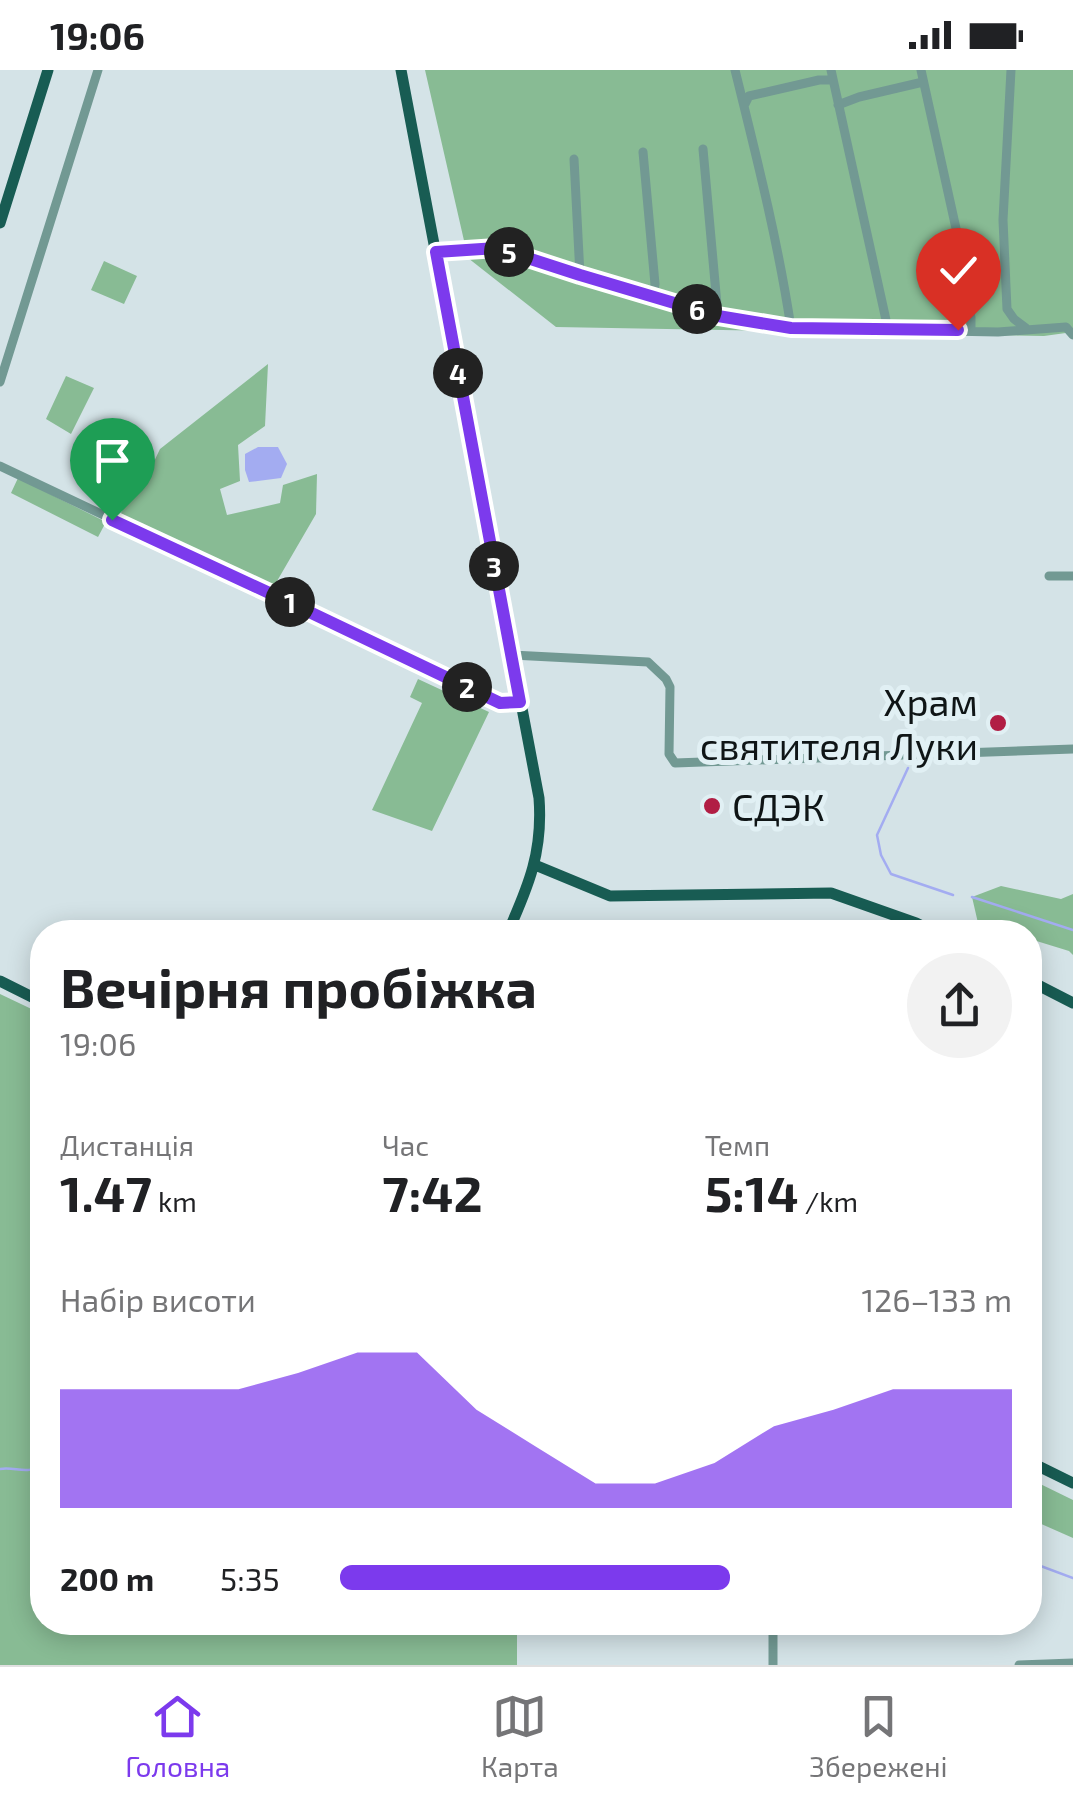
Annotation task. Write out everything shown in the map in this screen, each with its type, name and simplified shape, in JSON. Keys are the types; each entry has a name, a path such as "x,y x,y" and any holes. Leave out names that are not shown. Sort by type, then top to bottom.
{"main road":[{"path":"401,70 539,798 540,837 535,866 513,920"},
{"path":"0,223 45,72"},
{"path":"535,866 610,896 831,893 908,920"},
{"path":"0,981 30,996"},
{"path":"1042,987 1073,1003"},
{"path":"1042,1468 1073,1483"}],"street":[{"path":"0,382 98,70"},
{"path":"735,70 791,328"},
{"path":"921,70 961,251 971,330"},
{"path":"1011,70 1003,220 1007,309 1027,329"},
{"path":"745,104 749,96 832,75 888,329"},
{"path":"838,105 923,82"},
{"path":"703,149 718,316"},
{"path":"643,152 656,284 653,296"},
{"path":"574,159 580,275"},
{"path":"436,252 497,248 718,316 791,328 998,332 1066,327 1073,335"},
{"path":"0,466 500,703 520,702"},
{"path":"1049,576 1073,576"},
{"path":"512,654 648,662 670,687 670,754 675,764 1073,749"},
{"path":"773,1635 773,1665"},
{"path":"1019,1665 1073,1663"}],"green space":[{"path":"425,70 1073,70 1073,332 1044,336 556,327 468,258"},
{"path":"104,261 137,276 124,304 91,290"},
{"path":"268,364 265,426 238,445 240,481 220,489 227,515 280,503 283,485 317,474 316,514 273,588 120,515 139,477 148,474 160,449"},
{"path":"66,376 94,388 71,434 46,419"},
{"path":"18,478 106,522 98,537 11,493"},
{"path":"418,679 489,712 432,831 372,810 422,703 410,697"},
{"path":"1001,886 1061,899 1073,894 1073,955 1042,943 1042,920 977,920 972,897"},
{"path":"0,994 30,1008 30,1635 517,1635 517,1665 0,1665"},
{"path":"1042,1485 1073,1500 1073,1538 1042,1524"}],"water":[{"path":"258,447 278,447 287,464 281,478 249,482 245,454"}],"waterway":[{"path":"908,768 877,835 881,855 891,874 953,895"},
{"path":"972,897 1073,930"},
{"path":"0,1469 30,1469"},
{"path":"1042,1566 1073,1578"}],"place":[{"name":"Храм святителя Луки","path":"998,723"},
{"name":"СДЭК","path":"712,806"}],"route":[{"path":"112,520 500,703 520,702 436,252 497,248 718,316 791,328 958,330"}]}
